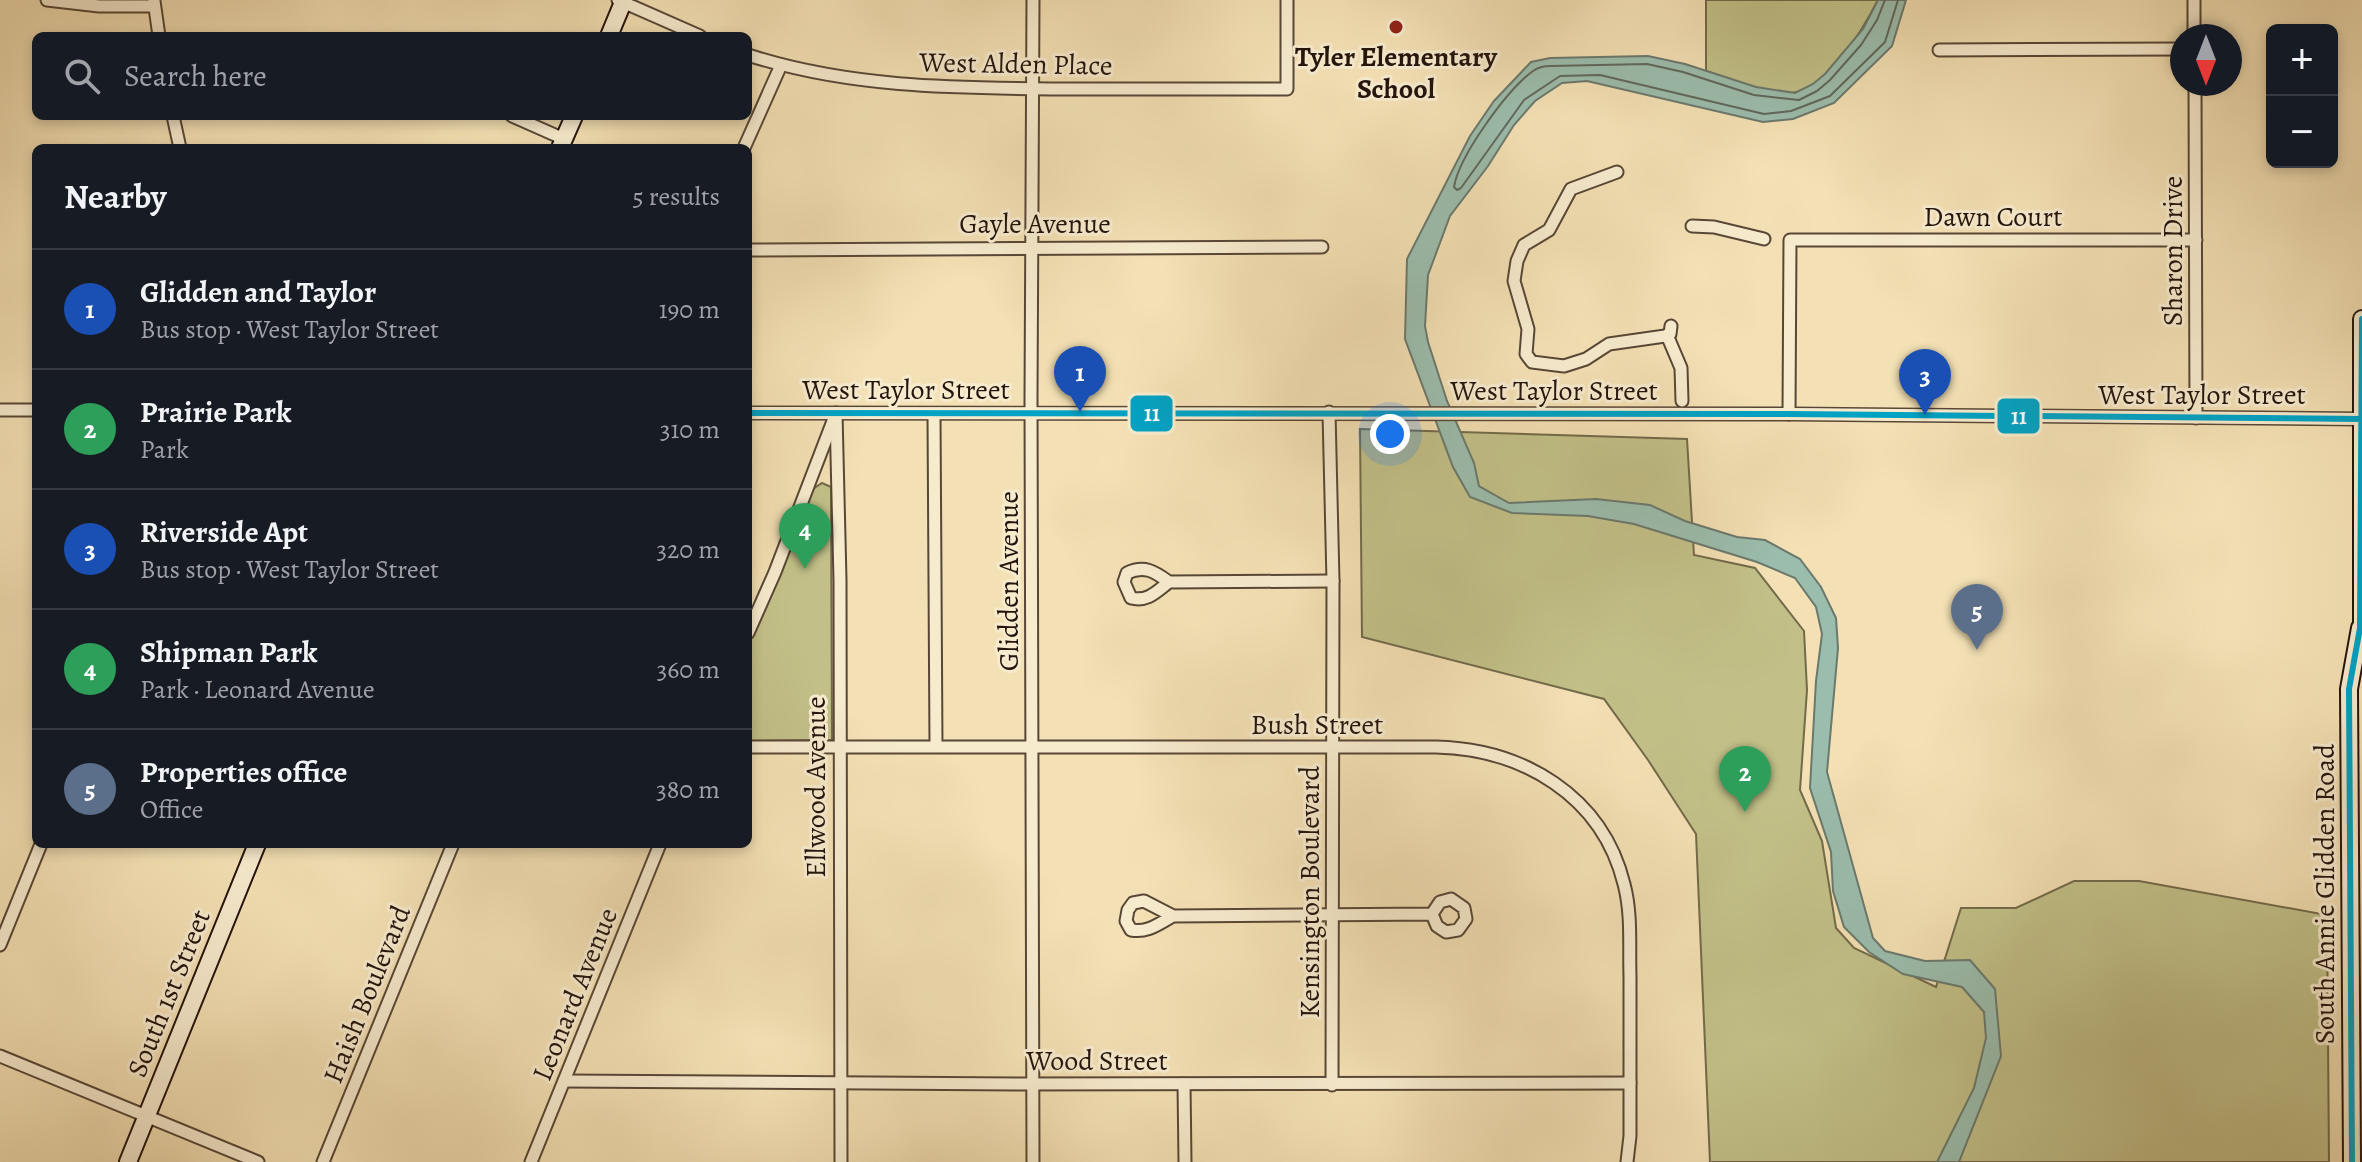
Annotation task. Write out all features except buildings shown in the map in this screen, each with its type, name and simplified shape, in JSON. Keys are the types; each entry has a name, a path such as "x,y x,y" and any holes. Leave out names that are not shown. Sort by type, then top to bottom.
{"main road":[{"path":"610,32 622,1"},
{"path":"562,143 572,120"},
{"name":"South Annie Glidden Road","path":"2352,1162 2357,1016 2349,689 2361,634 2362,319"},
{"name":"South 1st Street","path":"128,1162 255,848"}],"street":[{"path":"47,0 99,6 154,3 158,32"},
{"name":"Glidden Avenue","path":"1033,0 1033,1162"},
{"name":"West Alden Place","path":"752,56 781,65 909,86 1287,89 1287,0"},
{"path":"2194,0 2194,24"},
{"path":"622,1 691,32"},
{"path":"1939,50 2170,49"},
{"path":"746,144 781,65"},
{"name":"Sharon Drive","path":"2195,96 2196,418"},
{"path":"174,120 179,144"},
{"path":"519,120 562,143"},
{"path":"1617,172 1571,189 1549,230 1524,245 1517,261 1514,281 1528,329 1526,354 1532,362 1564,366 1586,359 1609,344 1656,339 1669,331 1681,368 1682,401"},
{"path":"1692,226 1714,227 1764,239"},
{"name":"Dawn Court","path":"1789,414 1790,240 2196,240"},
{"name":"Gayle Avenue","path":"752,250 1322,247"},
{"path":"0,410 32,410"},
{"name":"West Taylor Street","path":"752,413 1031,415 1080,412 1329,412 2361,419"},
{"name":"Kensington Boulevard","path":"1329,412 1333,581 1332,1085"},
{"path":"752,624 836,413"},
{"name":"Ellwood Avenue","path":"836,413 841,1162"},
{"path":"934,414 936,746"},
{"path":"1169,582 1333,581"},
{"name":"Bush Street","path":"752,747 1456,748 1515,761 1564,790 1592,819 1617,863 1628,903 1630,1083 1627,1162"},
{"path":"0,945 39,848"},
{"name":"Haish Boulevard","path":"323,1162 451,848"},
{"name":"Leonard Avenue","path":"531,1162 658,848"},
{"path":"1173,916 1432,914"},
{"path":"0,1056 258,1162"},
{"name":"Wood Street","path":"565,1081 1332,1085 1630,1083"},
{"path":"1184,1084 1185,1162"}],"shaded area":[{"path":"1706,0 1878,0 1834,67 1810,87 1788,93 1765,90 1706,71"},
{"path":"1360,429 1687,439 1694,555 1755,568 1804,631 1807,690 1800,790 1822,841 1836,928 1854,948 1936,987 1961,908 2016,908 2074,881 2139,881 2327,915 2329,1162 1710,1162 1696,834 1604,699 1362,637"},
{"path":"822,483 831,487 832,740 752,741 752,637 810,491"}],"water":[{"path":"1878,0 1906,0 1892,46 1834,103 1793,119 1763,122 1587,81 1562,83 1535,101 1514,125 1450,216 1428,275 1425,326 1447,401 1474,463 1479,486 1509,503 1596,499 1650,505 1685,521 1737,537 1765,540 1800,559 1821,587 1836,618 1838,648 1827,772 1873,938 1885,951 1925,961 1970,960 1995,989 2001,1056 1959,1162 1937,1162 1974,1088 1986,1038 1984,1012 1962,987 1903,974 1869,952 1844,927 1833,891 1831,852 1810,788 1822,634 1816,607 1795,578 1757,562 1634,524 1588,516 1512,513 1470,497 1453,467 1405,339 1407,259 1470,136 1494,101 1531,62 1550,58 1648,56 1685,64 1756,87 1795,93 1825,74 1863,29"}],"transit line":[{"name":"11","path":"2352,1162 2349,689 2360,628 2362,319"},
{"name":"11","path":"752,413 1789,414 2362,419"}],"place":[{"name":"Tyler Elementary School","path":"1396,27"},
{"name":"Glidden and Taylor","path":"1080,412"},
{"name":"Riverside Apt","path":"1925,415"},
{"name":"Shipman Park","path":"805,569"},
{"name":"Properties office","path":"1977,650"},
{"name":"Prairie Park","path":"1745,812"}]}
